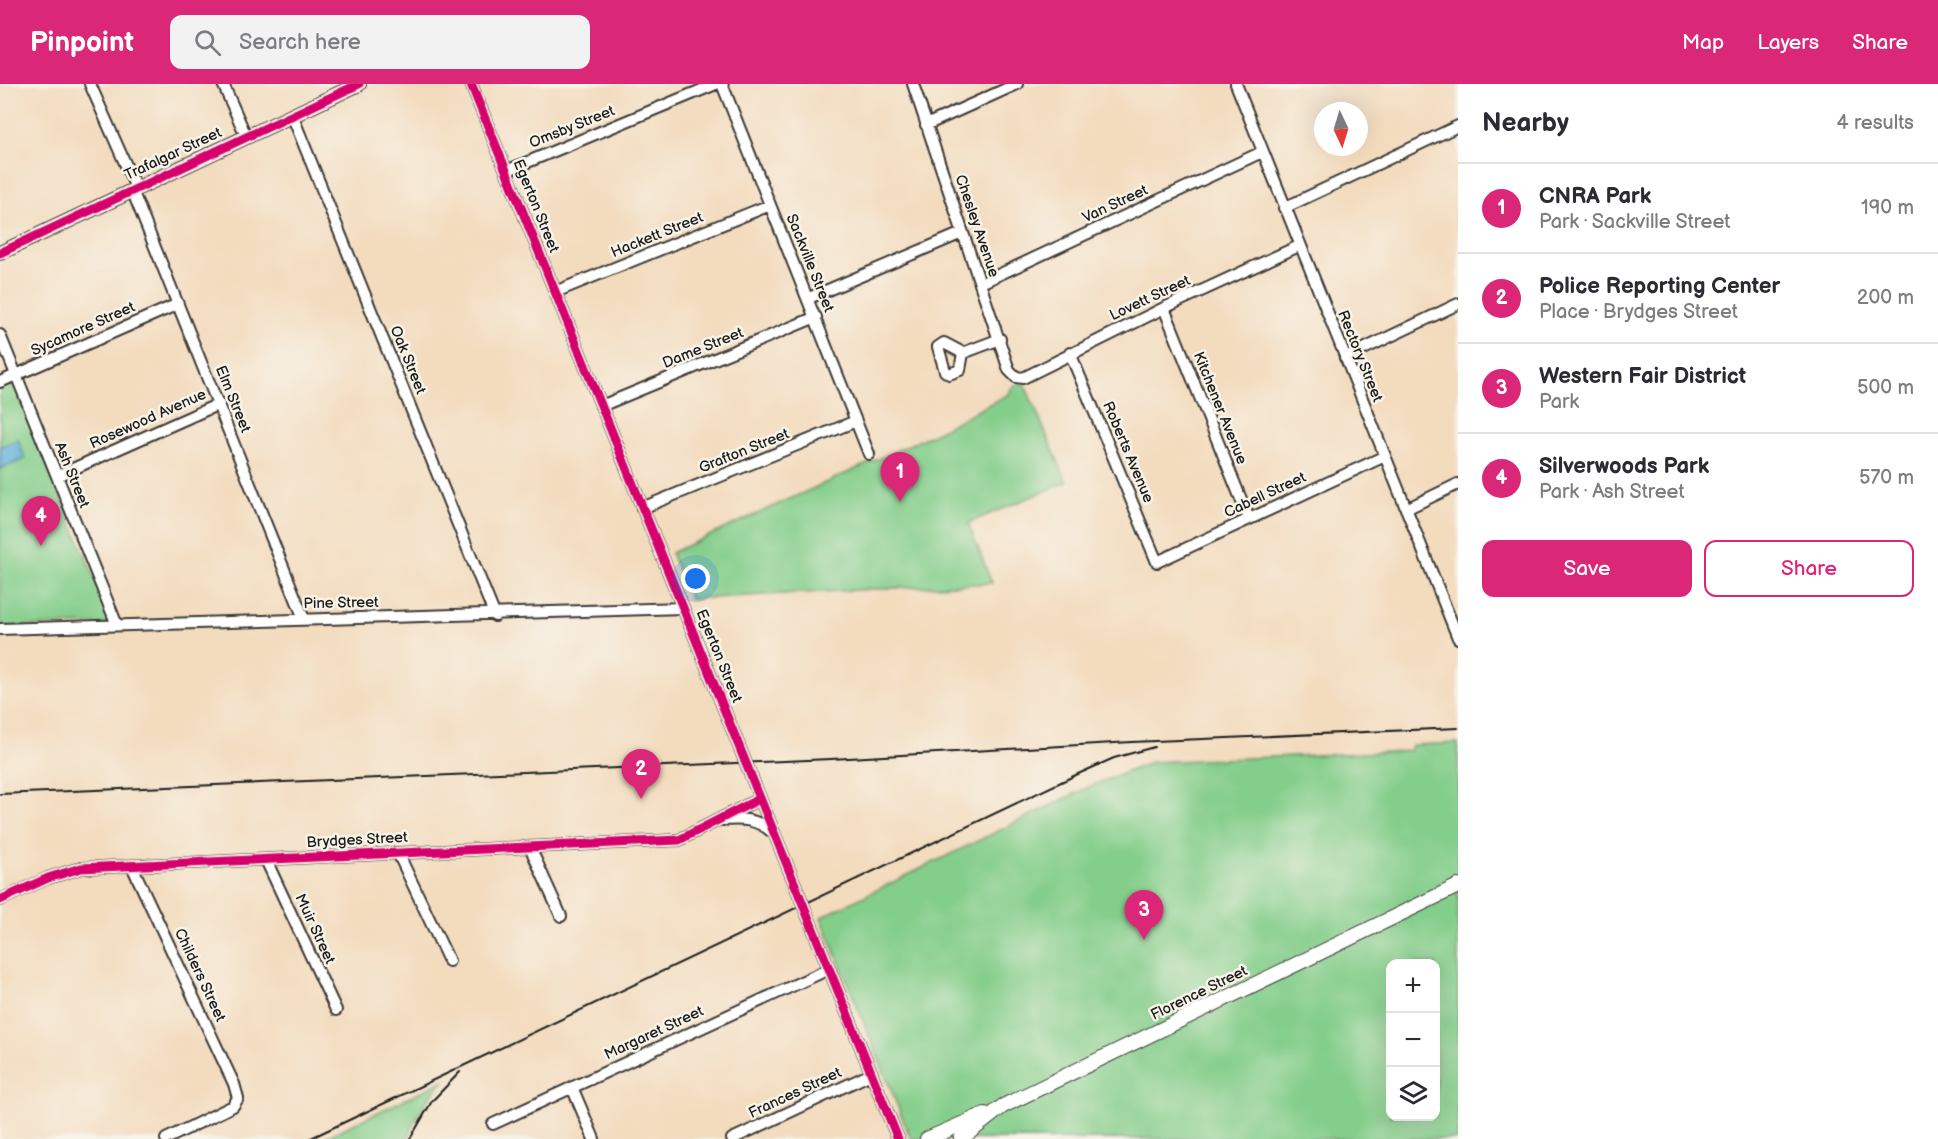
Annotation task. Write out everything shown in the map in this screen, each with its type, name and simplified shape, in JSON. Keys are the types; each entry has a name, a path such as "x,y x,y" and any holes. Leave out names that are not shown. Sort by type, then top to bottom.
{"main road":[{"name":"Trafalgar Street","path":"0,253 358,84"},
{"name":"Florence Street","path":"961,1139 1003,1106 1458,886"},
{"path":"927,1139 1003,1106"}],"street":[{"name":"Elm Street","path":"90,84 134,189 304,619"},
{"path":"223,84 246,136"},
{"name":"Egerton Street","path":"471,84 898,1139"},
{"name":"Omsby Street","path":"506,171 716,84"},
{"name":"Sackville Street","path":"722,84 809,298 869,454"},
{"name":"Chesley Avenue","path":"913,84 1009,370 1016,377"},
{"path":"926,125 1017,84"},
{"name":"Rectory Street","path":"1236,84 1458,638"},
{"name":"Oak Street","path":"292,115 495,616"},
{"path":"1284,208 1458,126"},
{"name":"Van Street","path":"981,284 1262,152"},
{"name":"Hackett Street","path":"555,292 770,205"},
{"path":"809,298 962,233"},
{"name":"Lovett Street","path":"1016,377 1023,378 1164,308 1299,246"},
{"name":"Sycamore Street","path":"0,382 178,304"},
{"path":"1345,358 1458,304"},
{"name":"Kitchener Avenue","path":"1164,308 1249,519"},
{"name":"Dame Street","path":"601,406 816,317"},
{"name":"Ash Street","path":"0,335 117,625"},
{"path":"963,353 1000,339"},
{"name":"Roberts Avenue","path":"1070,353 1157,562"},
{"name":"Rosewood Avenue","path":"57,476 219,404"},
{"name":"Grafton Street","path":"642,508 856,421"},
{"name":"Cabell Street","path":"1157,562 1385,456"},
{"path":"1406,509 1458,484"},
{"name":"Pine Street","path":"0,629 304,619 495,616 683,608"},
{"name":"Brydges Street","path":"0,900 48,878 81,868 680,840 759,799"},
{"path":"716,820 749,819 760,823 774,835"},
{"path":"530,847 561,916"},
{"path":"398,854 448,961"},
{"name":"Muir Street","path":"266,860 336,1010"},
{"name":"Childers Street","path":"132,866 234,1084 237,1098 233,1106 166,1139"},
{"name":"Margaret Street","path":"493,1124 829,969"},
{"name":"Frances Street","path":"732,1139 872,1074"},
{"path":"572,1087 594,1139"}],"green space":[{"path":"12,380 114,624 0,627 0,386"},
{"path":"1024,383 1067,482 968,523 992,583 690,599 671,553 933,434 1009,394 1012,387"},
{"path":"1458,743 1458,1139 911,1139 821,917 1091,786 1152,762 1410,751 1412,745"},
{"path":"445,1080 423,1107 408,1139 322,1139"}],"water":[{"path":"18,439 25,459 0,469 0,447"}],"railway":[{"path":"0,794 831,759 1132,742 1458,728"},
{"path":"309,1139 1078,774 1114,758 1154,747"},
{"path":"410,1139 432,1101 460,1072"}],"cycle path":[{"path":"0,253 359,84"},
{"path":"471,84 898,1139"},
{"path":"0,900 48,878 81,868 679,840 759,799"}],"place":[{"name":"CNRA Park","path":"900,502"},
{"name":"Silverwoods Park","path":"41,546"},
{"name":"Police Reporting Center","path":"641,799"},
{"name":"Western Fair District","path":"1144,940"}]}
